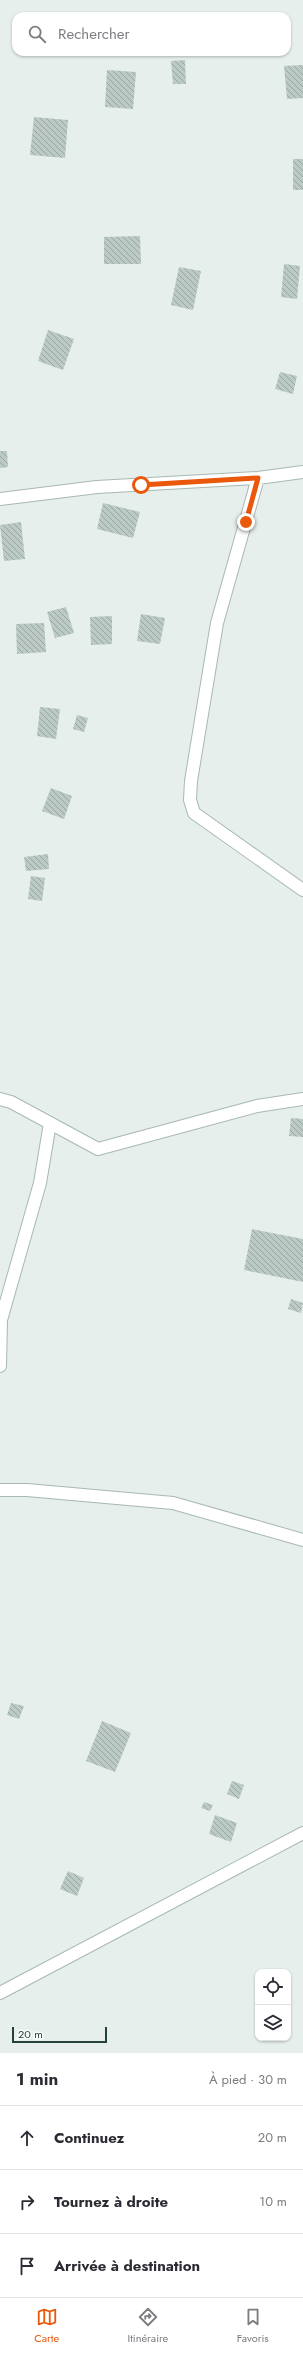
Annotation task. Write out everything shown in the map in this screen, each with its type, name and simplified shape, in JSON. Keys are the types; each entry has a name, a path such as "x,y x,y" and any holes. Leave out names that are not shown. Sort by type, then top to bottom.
{"street":[{"path":"0,499 97,487 258,478 303,472"},
{"path":"258,478 217,623 191,781 190,800 194,813 303,890"},
{"path":"0,1099 11,1102 98,1149 257,1106 303,1099"},
{"path":"0,1366 1,1320 5,1292 40,1184 50,1123"},
{"path":"0,1490 27,1490 173,1503 303,1540"},
{"path":"0,1993 303,1834"}],"building":[{"path":"185,60 186,84 173,84 171,61"},
{"path":"303,65 303,98 287,99 284,66"},
{"path":"107,70 136,72 133,109 105,107"},
{"path":"34,117 68,120 65,158 30,155"},
{"path":"293,159 303,159 303,190 293,190"},
{"path":"140,236 141,264 104,264 104,237"},
{"path":"284,264 300,266 297,299 281,297"},
{"path":"179,267 201,271 193,310 171,305"},
{"path":"48,330 74,339 63,370 38,361"},
{"path":"280,372 297,376 293,394 275,389"},
{"path":"0,451 7,451 8,467 0,468"},
{"path":"103,503 140,512 133,538 97,529"},
{"path":"21,522 25,559 4,561 0,525"},
{"path":"66,607 74,633 55,638 47,612"},
{"path":"141,614 165,618 160,644 137,641"},
{"path":"112,616 112,644 91,645 90,617"},
{"path":"44,623 46,652 17,654 16,624"},
{"path":"40,707 60,709 56,739 37,736"},
{"path":"77,715 88,718 84,732 73,729"},
{"path":"51,788 72,796 64,819 42,811"},
{"path":"48,854 49,869 26,871 24,857"},
{"path":"31,876 45,878 42,901 28,899"},
{"path":"291,1118 303,1119 303,1137 289,1136"},
{"path":"252,1229 303,1239 303,1282 244,1270"},
{"path":"291,1299 303,1303 301,1313 288,1309"},
{"path":"11,1703 24,1706 19,1719 7,1715"},
{"path":"102,1721 131,1733 115,1772 86,1761"},
{"path":"232,1781 244,1785 239,1799 227,1794"},
{"path":"204,1802 213,1805 210,1811 201,1808"},
{"path":"215,1815 237,1823 231,1842 209,1834"},
{"path":"68,1871 84,1878 77,1896 60,1889"}],"route":[{"path":"141,485 258,478 246,522"}]}
